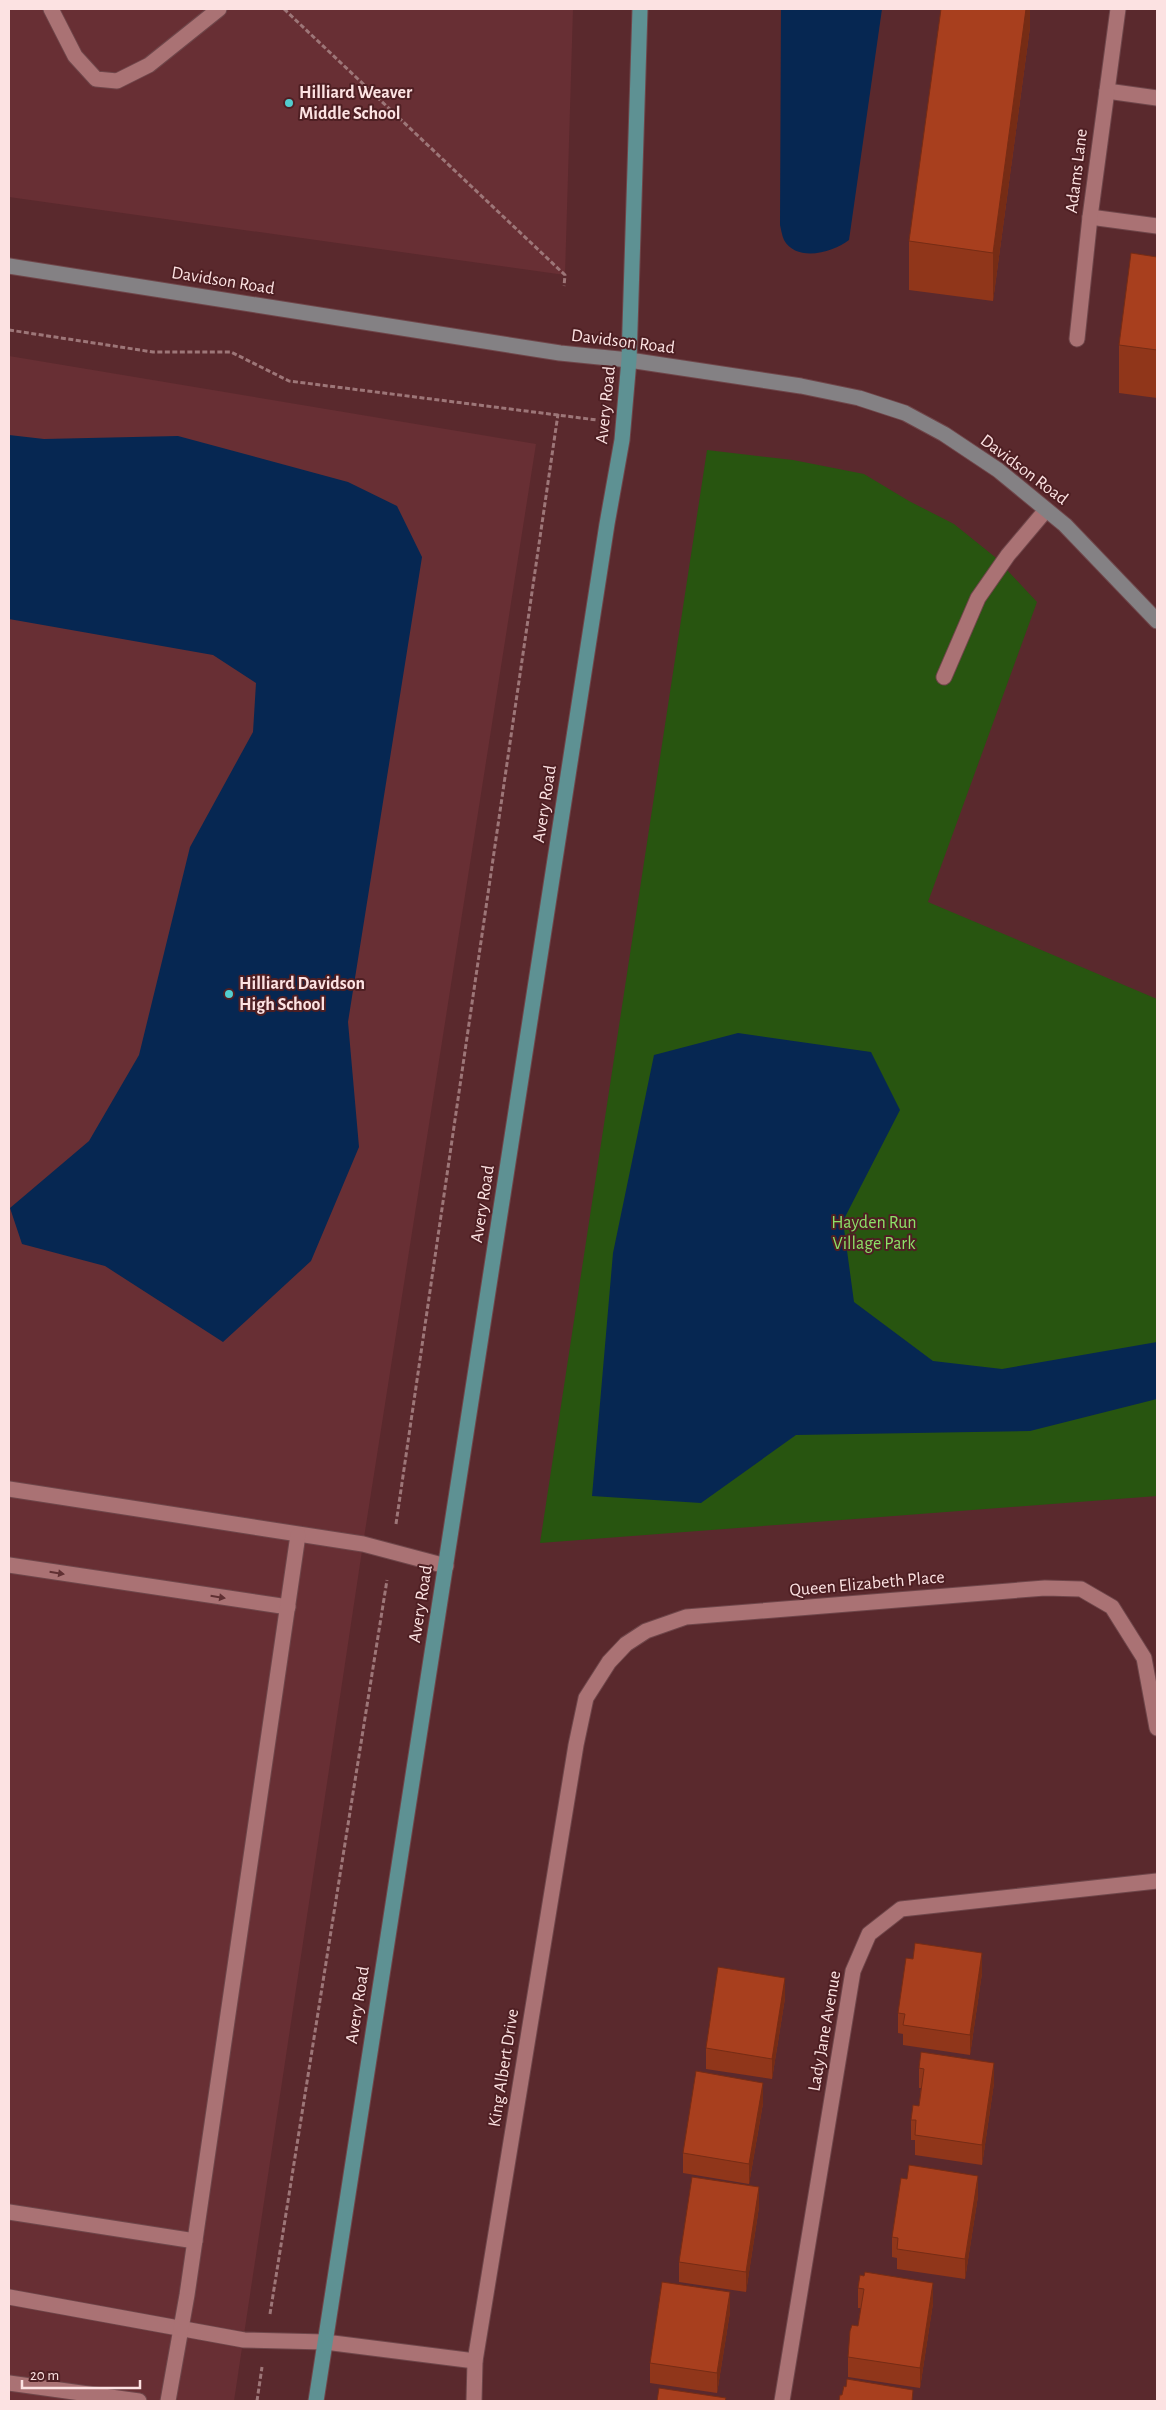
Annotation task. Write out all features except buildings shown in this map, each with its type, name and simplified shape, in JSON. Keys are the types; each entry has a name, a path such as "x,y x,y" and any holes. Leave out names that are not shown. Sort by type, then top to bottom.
{"main road":[{"name":"Avery Road","path":"316,2401 623,424 630,360 640,9"},
{"name":"Davidson Road","path":"9,266 560,354 630,360 801,386 859,398 905,413 944,434 998,470 1065,525 1157,621"}],"street":[{"path":"51,9 76,56 96,79 117,81 150,65 219,9"},
{"name":"Adams Lane","path":"1077,339 1090,217 1118,9"},
{"path":"1107,91 1157,98"},
{"path":"1090,217 1157,226"},
{"path":"944,677 978,598 1008,555 1046,510"},
{"path":"9,1489 363,1544 446,1566"},
{"path":"168,2401 195,2241 298,1534"},
{"path":"9,1565 288,1607"},
{"name":"Queen Elizabeth Place","path":"626,1644 646,1631 686,1617 1045,1588 1081,1589 1112,1607 1144,1658 1157,1728"},
{"name":"King Albert Drive","path":"474,2401 475,2361 576,1745 586,1698 608,1662 626,1644"},
{"name":"Lady Jane Avenue","path":"782,2401 853,1971 869,1934 901,1908 1157,1881"},
{"path":"9,2212 195,2241"},
{"path":"9,2298 244,2340 326,2342 475,2361"},
{"path":"9,2383 139,2401"}],"path":[{"path":"284,9 564,275 564,286"},
{"path":"9,330 153,352 230,352 289,381 558,414 623,424"},
{"path":"256,2401 392,1552 558,414"}],"shaded area":[{"name":"Hilliard Weaver Middle School","path":"9,9 573,9 565,275 9,197"},
{"name":"Hilliard Davidson High School","path":"9,356 536,444 363,1544 234,2401 9,2401"}],"green space":[{"name":"Hayden Run Village Park","path":"707,450 793,460 864,474 909,501 954,524 995,557 1037,602 928,902 1157,999 1157,1496 540,1543"}],"water":[{"path":"781,9 882,9 849,240 834,248 816,253 806,253 790,247 784,240 780,225"},
{"path":"9,435 44,439 178,436 348,482 397,506 422,557 348,1022 359,1147 311,1261 223,1342 105,1266 22,1244 10,1208 89,1141 139,1055 190,847 253,732 256,683 213,655 9,619"},
{"path":"738,1033 871,1052 900,1110 843,1221 854,1302 933,1361 1002,1369 1157,1342 1157,1399 1030,1431 796,1435 701,1503 592,1496 613,1253 654,1055"}],"place":[{"name":"Hilliard Weaver Middle School","path":"289,103"},
{"name":"Hilliard Davidson High School","path":"229,994"}]}
